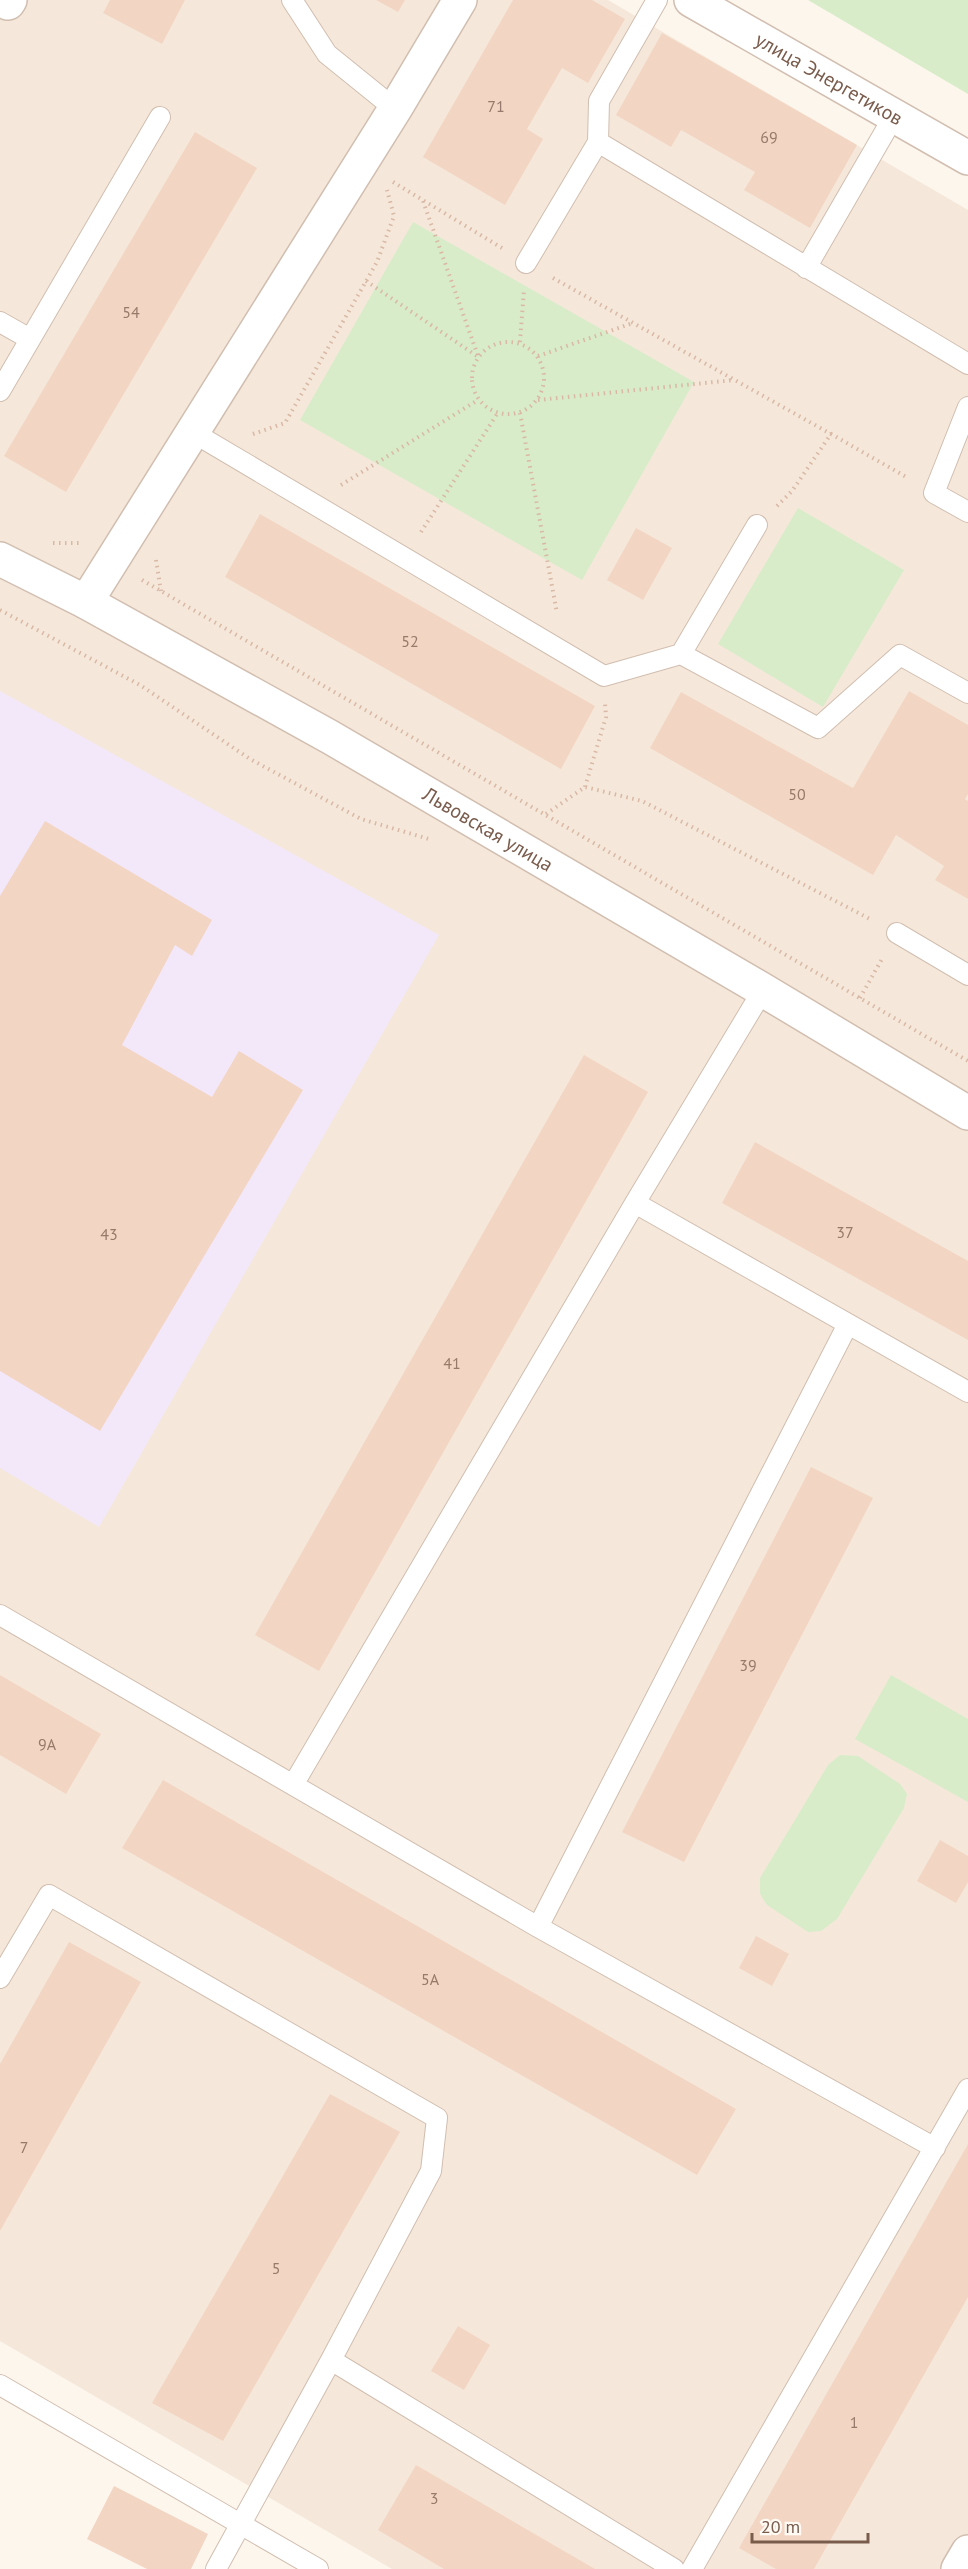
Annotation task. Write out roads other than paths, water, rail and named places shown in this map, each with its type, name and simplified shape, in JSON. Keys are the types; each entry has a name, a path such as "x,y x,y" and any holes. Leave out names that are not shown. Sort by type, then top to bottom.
{"street":[{"path":"4,0 8,3 10,0"},
{"path":"86,602 206,440 460,0"},
{"name":"улица Энергетиков","path":"690,0 968,158"},
{"name":"Львовская улица","path":"0,559 86,602 330,736 968,1113"},
{"path":"958,2569 968,2552"}],"lane":[{"path":"291,0 327,54 395,109"},
{"path":"526,263 598,142 599,101 657,0"},
{"path":"806,268 894,116"},
{"path":"0,391 160,117"},
{"path":"598,142 968,364"},
{"path":"0,322 30,339"},
{"path":"968,407 934,493 968,512"},
{"path":"206,440 604,676 681,654 757,525"},
{"path":"681,654 818,728 900,655 968,693"},
{"path":"897,933 968,975"},
{"path":"293,1785 763,990"},
{"path":"635,1203 968,1392"},
{"path":"538,1928 848,1323"},
{"path":"0,1615 538,1928 935,2148"},
{"path":"0,1978 49,1895 437,2118 430,2171 331,2360 216,2569"},
{"path":"692,2569 968,2089"},
{"path":"331,2360 674,2569"},
{"path":"0,2385 318,2569"}]}
